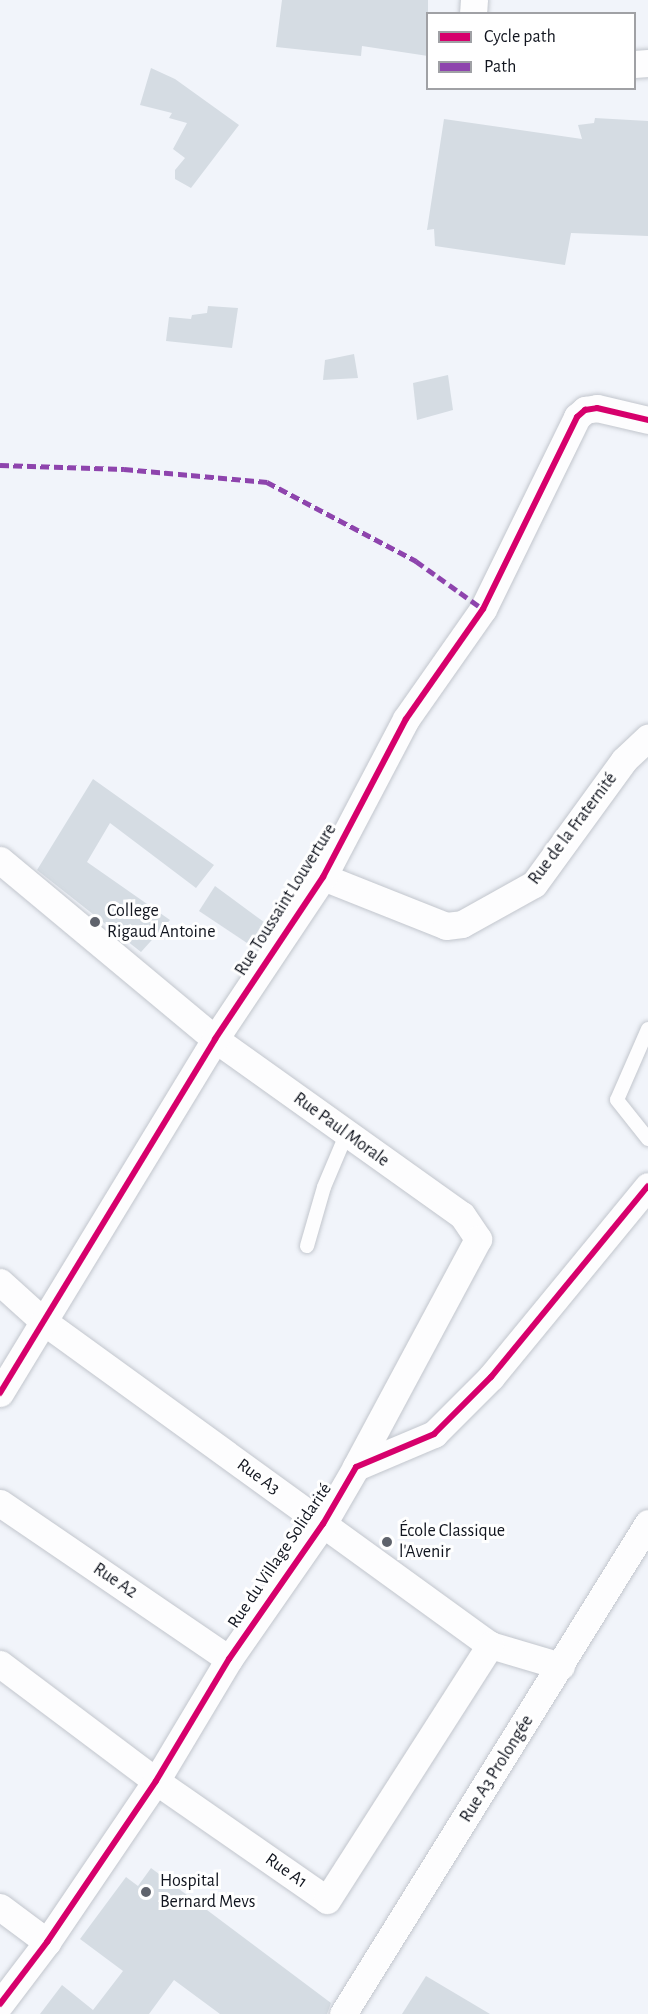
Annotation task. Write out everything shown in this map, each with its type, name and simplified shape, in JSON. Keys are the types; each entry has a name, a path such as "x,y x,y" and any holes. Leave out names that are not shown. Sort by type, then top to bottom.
{"street":[{"name":"Rue Toussaint Louverture","path":"0,1393 215,1039 323,877 406,719 483,609 578,417 585,410 597,408 648,420"},
{"name":"Rue de la Fraternité","path":"323,877 447,926 462,924 534,884 624,760 648,738"},
{"name":"Rue Paul Morale","path":"0,860 215,1039 346,1135 462,1215 478,1239 356,1467"},
{"path":"356,1467 434,1434 490,1377 648,1186"},
{"name":"Rue A3","path":"0,1282 43,1321 490,1645 561,1666"},
{"name":"Rue du Village Solidarité","path":"0,2004 47,1942 156,1780 229,1659 322,1524 356,1467"},
{"name":"Rue A2","path":"0,1503 229,1659"},
{"name":"Rue A3 Prolongée","path":"343,2014 648,1523"},
{"name":"Rue A1","path":"0,1664 156,1780 327,1900 490,1645"},
{"path":"0,1907 47,1942"}],"lane":[{"path":"648,1029 617,1100 648,1139"},
{"path":"307,1246 324,1187 346,1135"}],"building":[{"path":"282,0 428,0 426,56 362,46 361,56 276,47"},
{"path":"151,68 175,79 239,125 191,188 175,179 175,170 185,158 173,149 187,123 169,118 172,113 140,105"},
{"path":"595,118 648,121 648,236 571,233 565,265 435,246 434,229 427,230 444,119 582,139 578,125 594,123"},
{"path":"208,306 238,308 232,348 166,341 169,317 191,319 192,315 207,313"},
{"path":"354,354 358,378 323,380 325,360"},
{"path":"448,375 453,410 417,420 413,383"},
{"path":"93,779 214,865 196,888 110,823 87,862 170,920 141,952 37,870"},
{"path":"215,886 268,925 253,947 199,911"},
{"name":"Hospital Bernard Mevs","path":"151,1868 331,2003 327,2014 220,2014 174,1980 149,2014 40,2014 62,1985 93,2010 123,1971 80,1939 126,1877 138,1886"},
{"path":"426,1976 490,2014 402,2014"}],"marked path":[{"path":"0,465 124,469 267,482 416,561 483,609"}],"cycle path":[{"path":"0,1393 215,1039 323,877 406,719 483,609 577,417 585,410 597,408 648,420"},
{"path":"0,2004 47,1942 156,1781 229,1659 323,1524 356,1467 434,1434 491,1377 648,1186"}],"place":[{"name":"College Rigaud Antoine","path":"95,922"},
{"name":"École Classique l'Avenir","path":"387,1542"},
{"name":"Hospital Bernard Mevs","path":"146,1892"}]}
